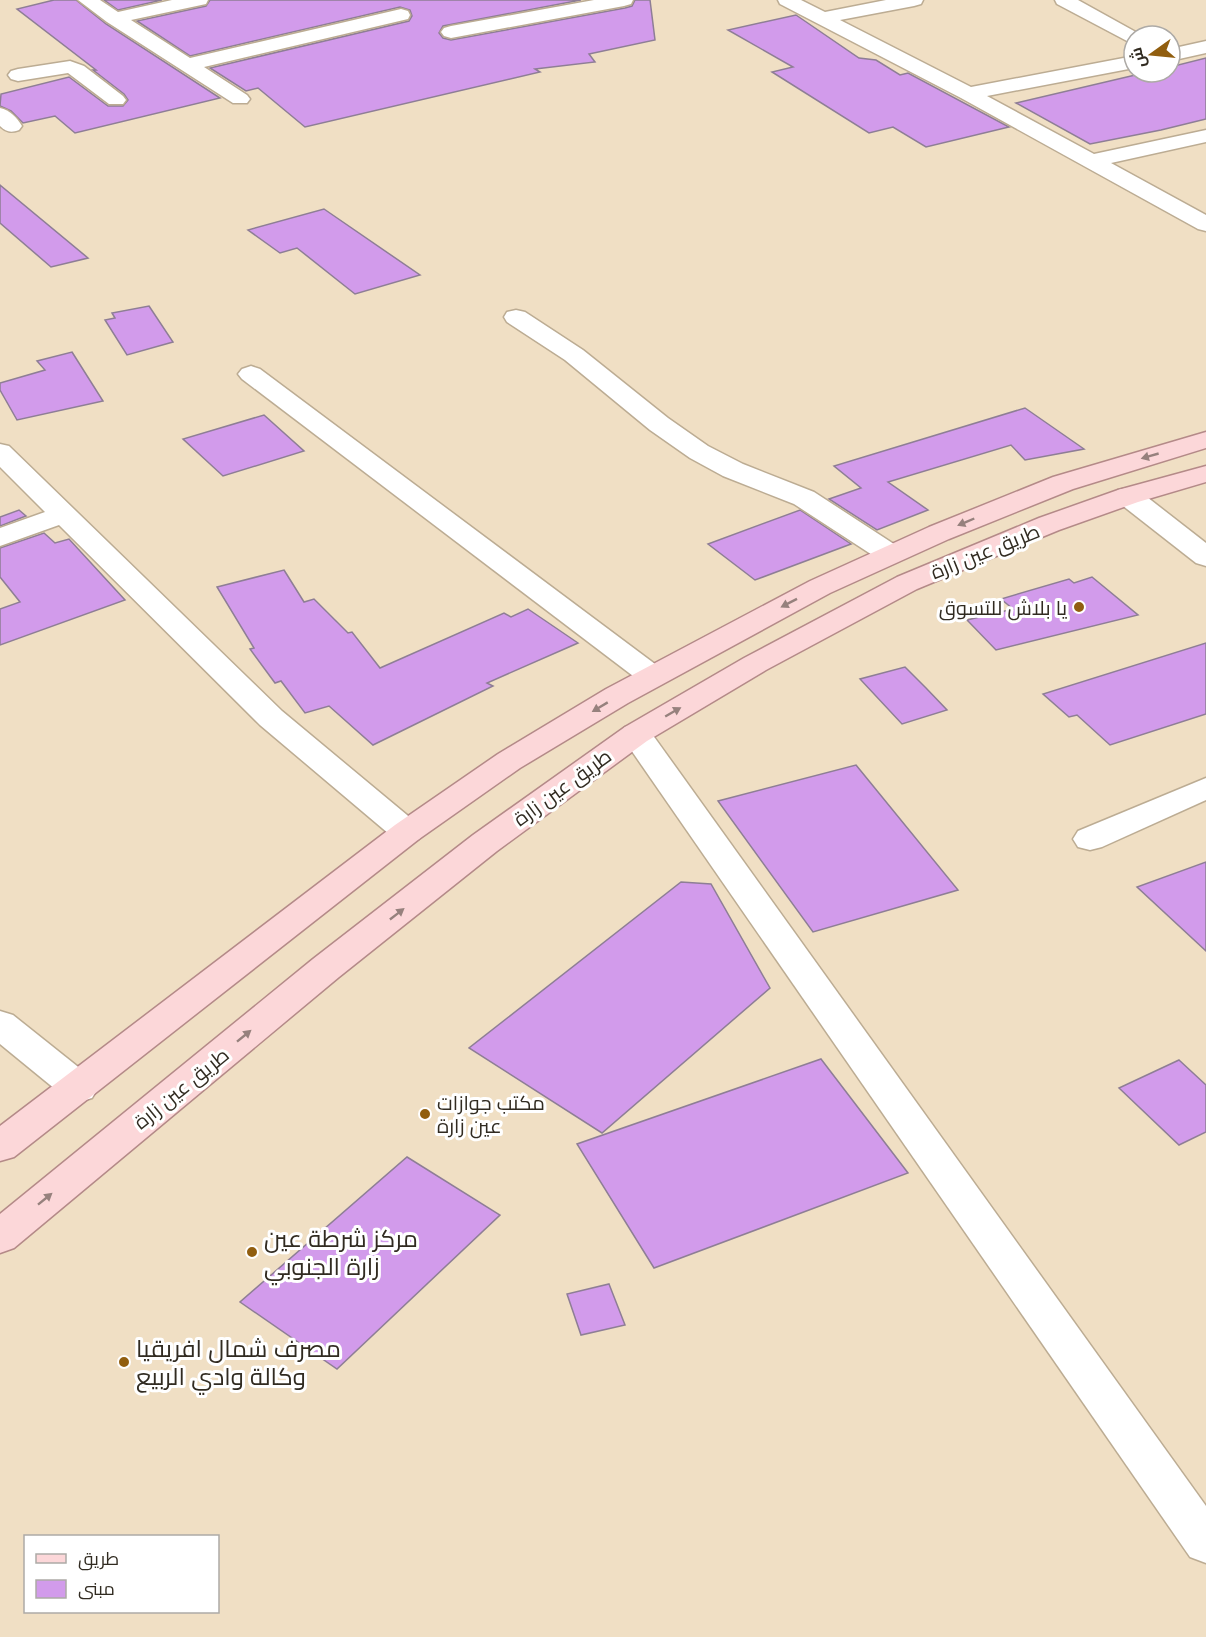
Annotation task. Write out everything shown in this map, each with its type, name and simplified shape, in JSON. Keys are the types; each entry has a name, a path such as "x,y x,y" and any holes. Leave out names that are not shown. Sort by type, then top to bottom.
{"main road":[{"name":"طريق عين زارة","path":"0,1147 407,832 509,761 652,676 753,621 890,554 1063,483 1206,440"},
{"name":"طريق عين زارة","path":"0,1237 326,969 485,843 636,734 754,664 907,583 1049,524 1128,496 1206,474"}],"street":[{"path":"87,0 240,99"},
{"path":"114,18 200,0"},
{"path":"451,32 624,0"},
{"path":"787,0 968,94 1206,224"},
{"path":"823,18 914,0"},
{"path":"1064,0 1122,31"},
{"path":"508,6 526,18"},
{"path":"187,65 401,15"},
{"path":"1182,52 1206,47"},
{"path":"0,64 9,77 57,68 77,70 116,100"},
{"path":"968,94 1122,64"},
{"path":"1090,161 1206,136"},
{"path":"516,317 574,355 659,424 699,452 733,470 804,498 890,554"},
{"path":"251,374 652,676"},
{"path":"0,452 270,718 407,832"},
{"path":"1128,496 1206,557"},
{"path":"0,538 64,514"},
{"path":"636,734 1206,1543"},
{"path":"1090,839 1206,788"},
{"path":"0,1024 79,1088"}],"building":[{"path":"54,0 76,0 106,24 220,98 75,133 55,116 23,123 11,111 0,106 1,94 69,77 108,106 123,106 128,100 124,94 93,70 96,70 17,9"},
{"path":"104,0 162,0 118,10"},
{"path":"210,0 581,0 443,26 439,33 443,38 451,40 625,8 632,6 635,0 650,0 655,40 589,54 595,62 535,69 540,72 305,127 258,88 246,91 210,68 409,21 412,16 410,10 400,7 190,56 137,21 206,6"},
{"path":"796,15 859,58 876,60 900,75 908,73 1009,127 926,147 893,127 869,133 772,72 793,67 728,30"},
{"path":"1206,58 1206,119 1090,144 1016,103 1122,78 1122,84 1182,84 1182,64"},
{"path":"0,185 88,258 51,267 0,223"},
{"path":"324,209 420,275 355,294 297,248 280,253 248,230"},
{"path":"149,306 173,342 127,355 105,320 115,318 112,313"},
{"path":"72,352 103,401 17,420 0,390 0,383 45,370 37,361"},
{"path":"1025,408 1084,449 1025,460 1011,445 888,482 928,510 877,530 829,499 861,488 834,466"},
{"path":"264,415 304,451 223,476 183,439"},
{"path":"19,510 26,516 0,526 0,517"},
{"path":"800,510 851,544 755,580 708,544"},
{"path":"44,533 55,543 69,539 125,600 0,645 0,609 20,602 0,577 0,548"},
{"path":"284,570 304,602 314,599 348,633 352,632 380,668 504,613 511,617 528,609 578,643 487,683 493,686 373,745 329,706 305,713 281,681 275,683 250,649 254,648 217,587"},
{"path":"1092,577 1138,615 996,650 967,620 1013,609 1001,599 1069,579 1074,583"},
{"path":"1206,643 1206,714 1110,745 1077,715 1069,717 1043,694"},
{"path":"905,667 947,710 902,724 860,679"},
{"path":"856,765 958,890 813,932 718,801"},
{"path":"1206,862 1206,951 1137,887"},
{"path":"681,882 711,884 770,988 602,1133 469,1048"},
{"path":"821,1059 908,1173 654,1268 577,1144"},
{"path":"1179,1060 1206,1085 1206,1132 1179,1145 1119,1088"},
{"path":"407,1157 500,1215 337,1369 240,1302"},
{"path":"609,1284 625,1325 581,1335 567,1294"}],"place":[{"name":"يا بلاش للتسوق","path":"1079,607"},
{"name":"مكتب جوازات عين زارة","path":"425,1114"},
{"name":"مركز شرطة عين زارة الجنوبي","path":"252,1252"},
{"name":"مصرف شمال افريقيا وكالة وادي الربيع","path":"124,1362"}]}
